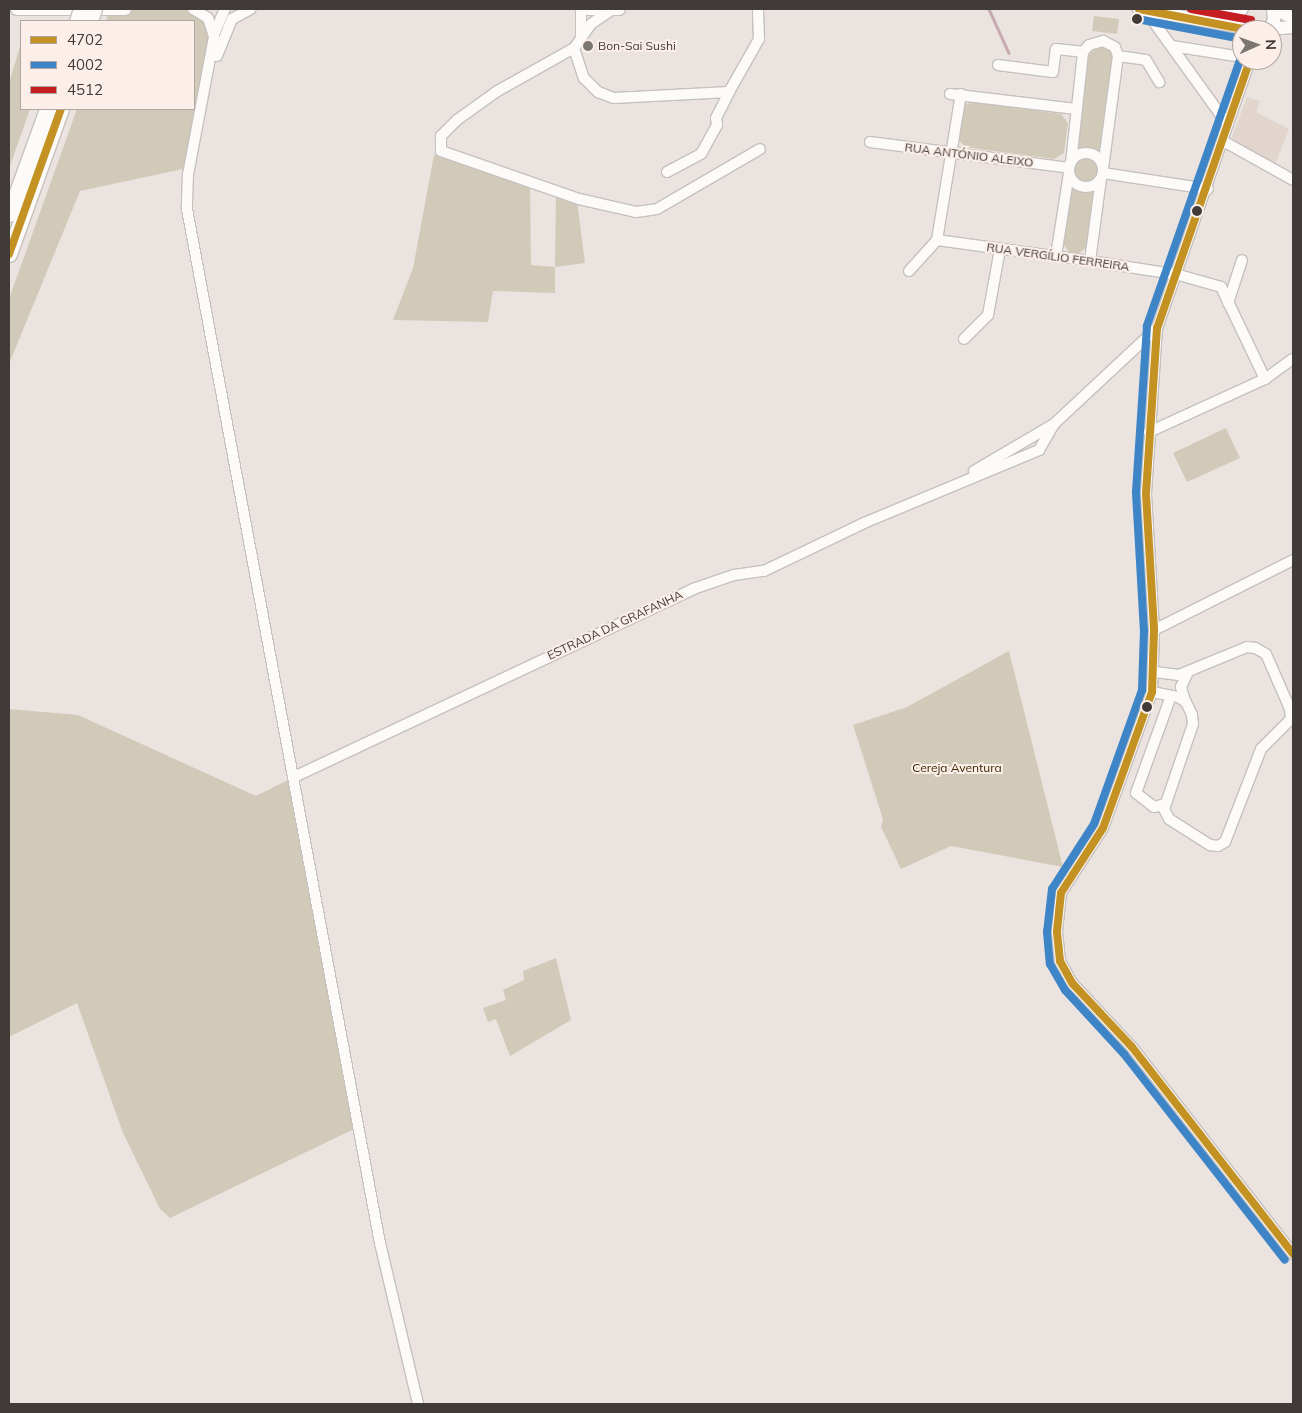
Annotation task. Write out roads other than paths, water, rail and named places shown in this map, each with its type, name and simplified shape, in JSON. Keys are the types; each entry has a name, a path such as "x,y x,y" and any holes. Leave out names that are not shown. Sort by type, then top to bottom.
{"highway":[{"path":"9,214 47,110"},
{"path":"9,254 61,110"}],"main road":[{"path":"24,9 125,9"},
{"path":"588,9 615,10"},
{"path":"1139,9 1199,18 1232,25"},
{"path":"1199,18 1227,16 1243,9"},
{"path":"1274,9 1293,18"}],"street":[{"path":"193,9 208,18 214,37"},
{"path":"225,9 217,22 214,37 188,174 187,209 380,1243 418,1404"},
{"path":"203,102 226,31 229,18 225,9"},
{"path":"226,31 235,16 251,9"},
{"path":"581,9 581,36"},
{"path":"666,172 701,154 717,125 716,118 729,92 759,39 758,9"},
{"path":"615,10 581,36 574,48 496,92 457,120 441,136 441,151 580,199 636,212 657,209 760,149"},
{"path":"1153,22 1228,125"},
{"path":"1056,256 1070,168 1083,52 1089,45 1103,41 1115,47 1118,56 1090,261"},
{"path":"1172,46 1232,55"},
{"path":"574,48 584,78 598,92 614,98 729,92"},
{"path":"998,65 1052,72 1056,49 1083,52"},
{"path":"1118,56 1146,60 1159,82"},
{"path":"1247,70 1179,275 1158,328 1146,494 1154,630 1155,672 1152,692 1103,828 1061,893 1056,917 1060,961 1073,984 1132,1047 1293,1254"},
{"path":"909,271 937,240 951,153 956,94 1076,109"},
{"path":"1223,141 1293,180"},
{"name":"RUA ANTÓNIO ALEIXO","path":"870,142 1070,168"},
{"path":"1070,168 1078,155 1088,154 1098,158 1102,173"},
{"path":"1070,168 1080,186 1092,186 1102,173"},
{"path":"1102,173 1208,189"},
{"name":"RUA VERGÍLIO FERREIRA","path":"937,240 1179,275 1221,287 1228,303"},
{"path":"964,338 988,315 1000,249"},
{"path":"1242,260 1228,303 1265,380"},
{"name":"ESTRADA DA GRAFANHA","path":"942,490 1054,424 1158,328"},
{"path":"1149,432 1265,380 1293,359"},
{"name":"ESTRADA DA GRAFANHA","path":"294,777 693,588 734,575 764,571 942,490 1039,450 1054,424"},
{"path":"1154,630 1293,560"},
{"path":"1155,672 1170,674 1188,672 1247,647 1255,648 1266,654 1291,719 1261,749 1225,842 1210,845 1169,819 1165,804 1193,724 1182,687 1188,672"},
{"path":"1165,804 1154,807 1136,793 1170,696 1176,685 1170,674"},
{"path":"1152,692 1185,701"}],"waterway":[{"path":"989,9 1009,53"}],"place":[{"name":"Bon-Sai Sushi","path":"588,46"}],"park label":[{"name":"Cereja Aventura","path":"957,768"}]}
